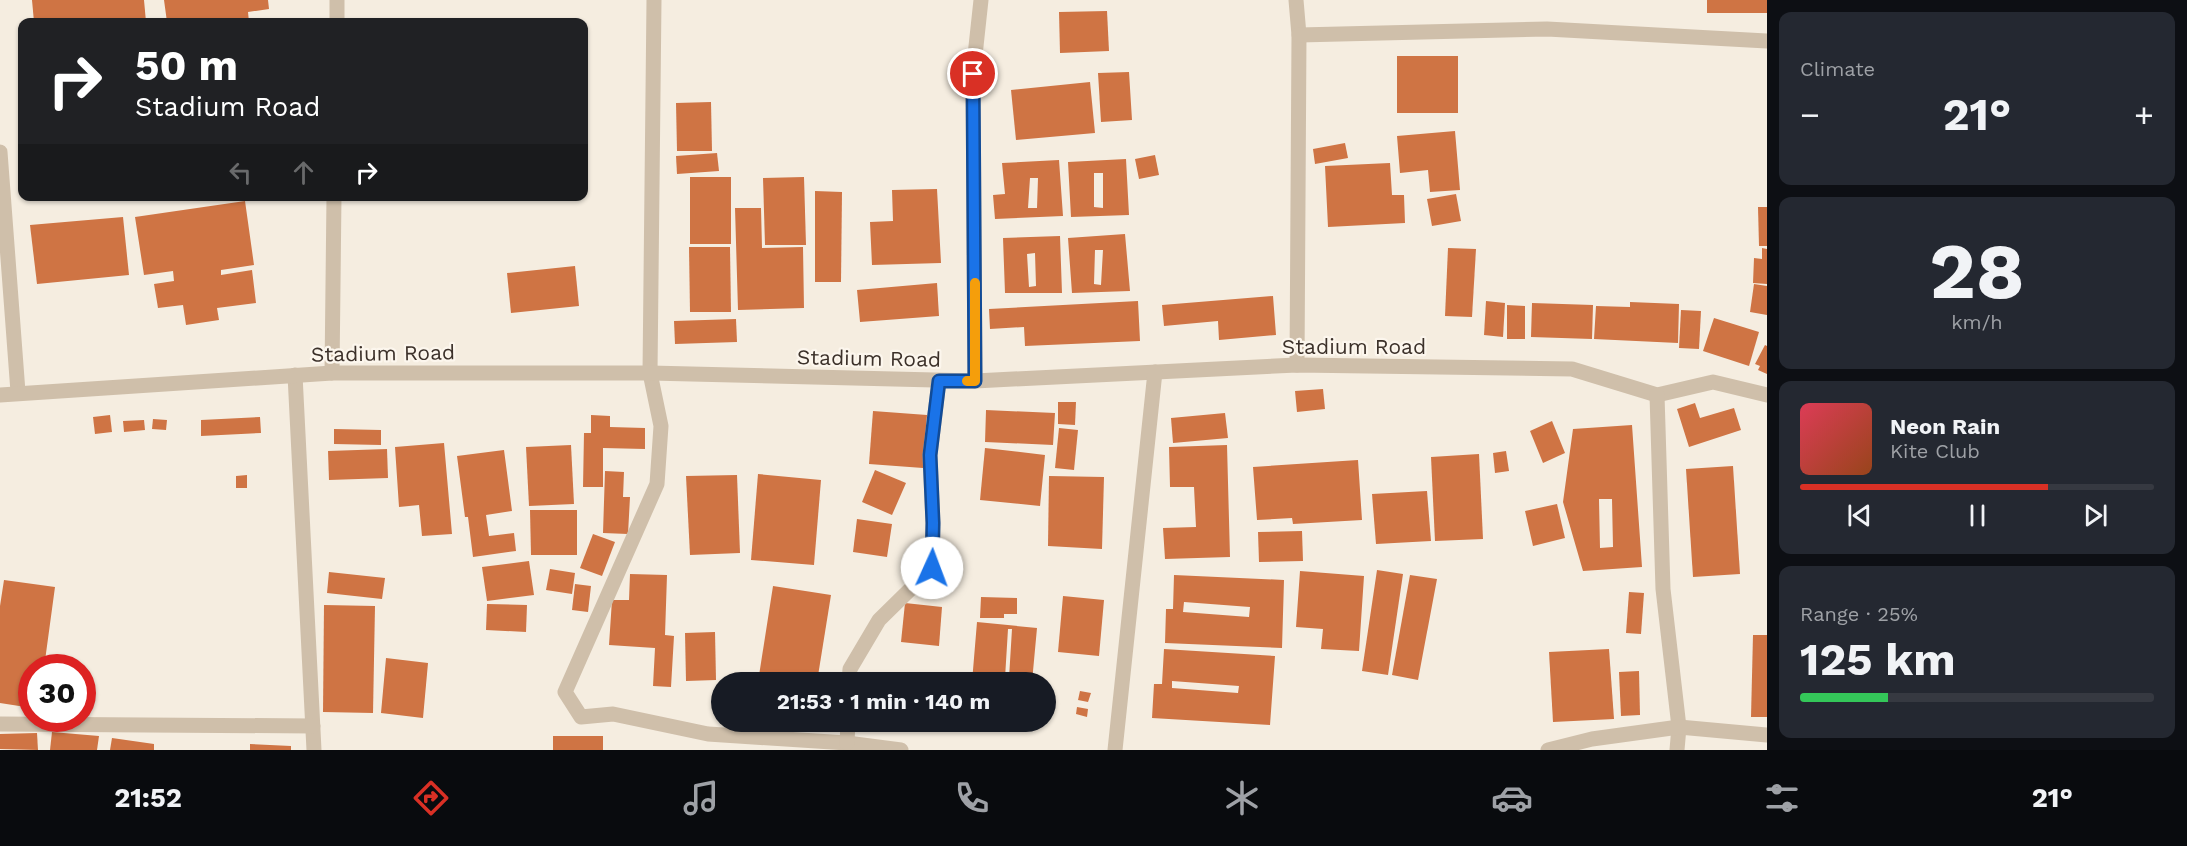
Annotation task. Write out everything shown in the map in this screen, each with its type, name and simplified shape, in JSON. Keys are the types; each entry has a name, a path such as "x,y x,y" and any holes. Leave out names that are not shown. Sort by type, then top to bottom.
{"street":[{"path":"337,0 337,18"},
{"path":"654,0 650,373 661,426 657,483 565,692 581,717 613,714 708,734 847,743 900,750"},
{"path":"975,381 973,74 981,0"},
{"path":"1296,0 1299,35 1297,365"},
{"path":"1299,35 1547,29 1767,41"},
{"path":"0,152 18,392"},
{"path":"332,373 334,201"},
{"name":"Stadium Road","path":"0,395 18,392 332,373 650,373 975,381 1297,365 1572,369 1657,395"},
{"path":"1114,750 1155,372"},
{"path":"295,375 314,750"},
{"path":"850,672 879,620 932,568 930,455 939,381"},
{"path":"1677,750 1679,727 1663,589 1657,395 1713,382 1767,395"},
{"path":"0,724 313,726"},
{"path":"1548,750 1592,739 1679,727 1767,735"},
{"path":"847,743 848,732"}],"building":[{"path":"32,0 144,0 146,18 34,18"},
{"path":"164,0 268,0 269,9 248,12 249,18 166,18"},
{"path":"1707,0 1767,0 1767,13 1707,13"},
{"path":"1107,11 1109,51 1060,53 1059,12"},
{"path":"1397,56 1458,56 1458,113 1397,113"},
{"path":"1129,72 1132,120 1101,122 1098,73"},
{"path":"1090,82 1095,133 1016,140 1011,90"},
{"path":"711,102 712,151 677,151 676,103"},
{"path":"1455,131 1460,190 1430,192 1428,170 1400,173 1397,136"},
{"path":"1345,143 1348,158 1315,164 1313,149"},
{"path":"717,153 719,171 677,174 676,156"},
{"path":"1155,155 1159,175 1139,179 1135,159"},
{"path":"1126,159 1129,215 1071,217 1068,162","holes":["1094,173 1103,173 1103,208 1094,207"]},
{"path":"1059,160 1063,216 995,219 993,195 1005,194 1002,163","holes":["1030,178 1038,178 1037,208 1028,208"]},
{"path":"1390,163 1392,195 1404,195 1405,223 1328,227 1325,166"},
{"path":"690,177 731,177 731,244 690,244"},
{"path":"804,177 806,245 765,245 763,178"},
{"path":"937,189 941,263 872,265 870,222 893,221 892,190"},
{"path":"815,191 842,192 841,282 815,282"},
{"path":"1456,194 1461,221 1432,226 1427,199"},
{"path":"245,201 254,265 221,270 221,275 252,270 256,303 217,308 219,320 186,325 183,305 158,308 154,284 174,281 173,271 144,275 135,217"},
{"path":"1758,207 1767,207 1767,246 1759,246"},
{"path":"735,208 761,208 762,248 803,247 804,308 738,310"},
{"path":"123,217 129,275 37,284 30,225"},
{"path":"1125,234 1130,291 1072,293 1068,238","holes":["1095,250 1103,250 1101,285 1094,284"]},
{"path":"1060,236 1062,293 1005,293 1003,238","holes":["1035,253 1036,286 1029,287 1027,254"]},
{"path":"689,247 730,247 731,312 690,312"},
{"path":"1448,248 1476,249 1472,317 1445,316"},
{"path":"1762,248 1767,249 1767,284 1753,283 1754,258 1762,259"},
{"path":"575,266 579,306 511,313 507,273"},
{"path":"937,283 939,316 860,322 857,290"},
{"path":"1754,284 1767,286 1767,315 1750,312"},
{"path":"1273,296 1276,335 1219,340 1218,321 1164,326 1162,305"},
{"path":"1138,301 1140,341 1025,346 1024,327 990,329 989,309"},
{"path":"1486,301 1505,303 1503,337 1484,335"},
{"path":"1630,302 1679,304 1678,343 1594,339 1596,306 1630,307"},
{"path":"1532,303 1593,305 1592,339 1531,337"},
{"path":"1507,305 1525,306 1525,339 1507,339"},
{"path":"1681,310 1701,311 1699,349 1679,348"},
{"path":"1714,318 1759,332 1749,366 1703,351"},
{"path":"736,319 737,342 675,344 674,321"},
{"path":"1765,345 1767,346 1767,374 1758,370 1760,366 1755,364"},
{"path":"1323,389 1325,409 1297,412 1295,391"},
{"path":"1058,402 1076,402 1075,425 1058,424"},
{"path":"1695,403 1700,418 1734,408 1741,430 1689,447 1677,409"},
{"path":"986,410 1055,413 1053,445 985,442"},
{"path":"873,411 927,415 923,468 869,464"},
{"path":"1225,413 1228,438 1173,443 1171,418"},
{"path":"110,415 112,432 95,434 93,417"},
{"path":"591,415 610,416 610,427 645,428 645,449 603,448 603,487 583,487 584,433 591,433"},
{"path":"260,417 261,433 201,436 201,420"},
{"path":"153,419 167,420 166,430 152,429"},
{"path":"144,420 145,430 124,432 123,421"},
{"path":"1552,421 1565,453 1543,463 1530,431"},
{"path":"1632,425 1642,567 1583,571 1563,502 1573,429","holes":["1599,499 1612,499 1613,547 1600,548"]},
{"path":"1059,428 1078,430 1074,470 1055,468"},
{"path":"334,429 381,430 381,445 334,444"},
{"path":"444,443 452,534 422,536 419,505 399,507 395,447"},
{"path":"571,445 574,504 529,506 526,447"},
{"path":"1227,445 1230,557 1165,559 1163,528 1196,527 1194,487 1170,487 1169,447"},
{"path":"985,448 1045,455 1040,506 980,500"},
{"path":"387,449 388,478 329,480 328,451"},
{"path":"504,450 512,511 486,515 489,536 514,533 516,551 473,557 457,456"},
{"path":"1506,451 1509,471 1495,473 1493,453"},
{"path":"1479,454 1483,539 1435,541 1431,457"},
{"path":"1358,460 1362,520 1293,524 1292,518 1257,520 1253,467"},
{"path":"1733,466 1740,574 1693,577 1686,469"},
{"path":"875,470 906,483 892,515 862,502"},
{"path":"605,471 624,472 623,497 630,497 628,534 603,533"},
{"path":"758,474 821,480 814,565 751,560"},
{"path":"247,475 247,488 236,488 236,476"},
{"path":"737,475 740,553 690,555 686,476"},
{"path":"1049,476 1104,477 1102,549 1048,546"},
{"path":"1427,491 1431,541 1376,544 1372,494"},
{"path":"1557,504 1565,538 1533,546 1525,511"},
{"path":"530,510 577,510 577,555 531,555"},
{"path":"857,519 892,524 887,557 853,552"},
{"path":"1302,531 1303,561 1259,562 1258,532"},
{"path":"593,534 615,542 602,576 580,568"},
{"path":"529,561 534,595 487,601 482,567"},
{"path":"550,569 575,573 572,594 546,590"},
{"path":"1377,570 1403,574 1388,675 1362,671"},
{"path":"1300,571 1364,576 1359,651 1321,649 1323,629 1296,627"},
{"path":"329,572 385,578 382,599 327,593"},
{"path":"630,574 667,575 665,635 674,636 671,687 653,686 655,648 609,645 612,600 629,600"},
{"path":"1174,575 1284,580 1282,648 1165,643 1166,609 1173,609","holes":["1184,602 1250,607 1249,617 1183,612"]},
{"path":"1410,575 1437,579 1418,680 1392,675"},
{"path":"4,580 55,587 46,654 18,654 18,706 0,703 0,606"},
{"path":"575,584 591,586 588,612 572,610"},
{"path":"773,586 831,595 819,672 760,672"},
{"path":"1629,592 1644,593 1641,634 1626,633"},
{"path":"1063,596 1104,600 1099,656 1058,652"},
{"path":"981,597 1017,598 1017,614 1004,614 1004,618 980,618"},
{"path":"905,603 942,607 939,646 901,642"},
{"path":"487,604 527,605 526,632 486,630"},
{"path":"324,605 375,606 373,713 323,712"},
{"path":"977,622 1037,628 1033,672 1009,672 1012,629 1008,629 1005,672 973,672"},
{"path":"715,632 716,672 711,672 711,680 686,681 685,633"},
{"path":"1753,635 1767,635 1767,717 1751,717"},
{"path":"1164,649 1275,656 1270,725 1152,718 1154,684 1162,684","holes":["1172,681 1239,686 1238,693 1172,688"]},
{"path":"1609,649 1614,719 1553,722 1549,652"},
{"path":"386,658 428,663 423,718 381,713"},
{"path":"1639,671 1640,715 1621,716 1619,672"},
{"path":"1080,691 1091,693 1088,702 1078,700"},
{"path":"1077,707 1088,709 1087,717 1076,714"},
{"path":"52,732 99,736 97,750 50,750"},
{"path":"37,733 38,750 0,749 0,734"},
{"path":"553,736 603,736 603,750 553,750"},
{"path":"112,738 154,744 154,750 110,750"},
{"path":"250,744 291,746 291,750 250,750"}],"slow traffic":[{"path":"967,381 975,381 975,283"}],"route":[{"path":"932,568 930,455 939,381 975,381 973,74"}]}
